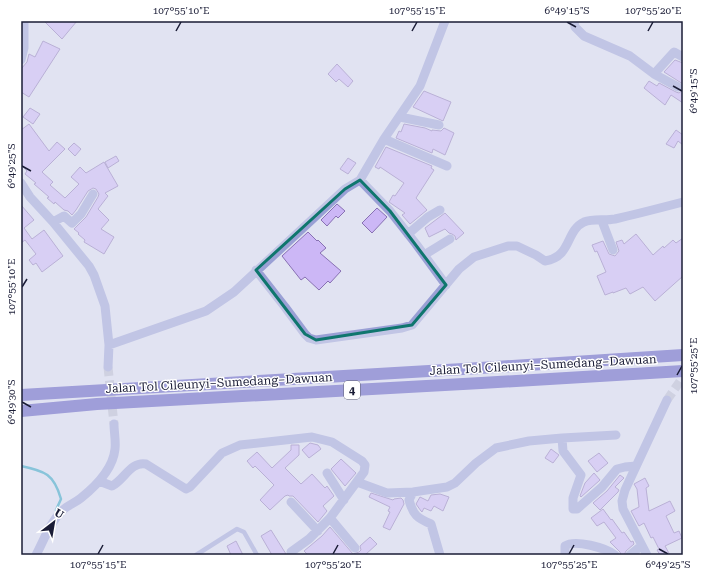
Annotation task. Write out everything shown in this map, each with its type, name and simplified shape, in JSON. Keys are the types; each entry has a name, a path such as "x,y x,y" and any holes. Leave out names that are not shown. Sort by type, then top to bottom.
{"highway":[{"name":"Jalan Tol Cileunyi–Sumedang–Dawuan","path":"21,395 472,369 683,355"},
{"name":"Jalan Tol Cileunyi–Sumedang–Dawuan","path":"21,411 97,404 683,371"}],"street":[{"path":"21,60 24,48 24,21"},
{"path":"109,345 206,311 234,292 345,189 360,180 384,139 420,86 445,21"},
{"path":"574,21 575,27 584,36 630,56 654,74 678,88"},
{"path":"654,74 674,52 683,57"},
{"path":"400,117 439,125"},
{"path":"384,139 446,166"},
{"path":"360,180 390,211 446,285"},
{"path":"21,183 30,197 53,222 89,266 94,275 105,306 109,345 108,366"},
{"path":"53,222 64,216 72,223 82,214 92,194"},
{"path":"256,270 304,334 309,338 316,340 402,328 412,325 459,269 474,257 500,248 517,246 545,261 551,260 564,251 575,230 584,222 594,219 602,221 614,219 683,202"},
{"path":"408,234 428,217 440,210"},
{"path":"602,221 613,250"},
{"path":"424,255 450,239"},
{"path":"646,555 623,509 622,501 625,490 667,400"},
{"path":"36,555 54,519 63,510 79,500 95,486 113,458 115,448 114,424"},
{"path":"357,482 387,493 413,492 447,487 455,484 476,463 496,448 530,441 616,435"},
{"path":"99,481 112,486 117,484 132,468 142,463 186,489 190,488 222,453 240,444 312,437 332,442 362,461 365,466 364,472 330,518 310,539 291,552"},
{"path":"562,438 563,451 581,475 573,498 573,509 577,509 602,487 617,470 625,467 636,466"},
{"path":"327,473 344,500"},
{"path":"413,492 409,500 412,510 414,514 422,520 431,524 440,555"},
{"path":"291,502 318,531"},
{"path":"330,518 355,548"},
{"path":"566,555 565,546 574,543 603,548 615,555"},
{"path":"630,555 641,546"}],"lane":[{"path":"197,555 237,529 244,532 257,555"}],"highlighted area":[{"path":"360,180 390,211 446,285 412,325 316,340 305,334 256,270 345,189"}],"building":[{"path":"44,21 77,21 62,39"},
{"path":"43,41 60,49 29,97 21,92 21,69 27,62 29,54 35,57"},
{"path":"675,60 683,63 683,84 664,72"},
{"path":"337,64 353,81 348,87 339,79 336,82 328,74"},
{"path":"649,81 657,86 659,83 679,93 683,90 683,103 671,95 665,105 644,88"},
{"path":"424,91 451,102 443,121 413,107"},
{"path":"30,108 40,114 33,124 23,117"},
{"path":"29,124 49,151 57,142 65,149 42,172 53,182 50,185 65,198 79,184 71,177 80,167 86,173 104,162 118,186 105,193 108,196 98,209 109,220 101,229 114,237 104,254 84,242 85,240 74,229 86,217 98,197 99,194 96,189 93,188 88,191 72,215 47,198 49,197 25,174 27,171 21,165 21,130"},
{"path":"404,124 425,128 432,131 441,131 444,128 454,133 445,155 433,149 432,153 396,138 399,131 401,132"},
{"path":"676,130 683,135 683,145 678,141 674,148 666,144"},
{"path":"74,143 81,149 75,156 68,149"},
{"path":"386,147 432,166 431,168 434,170 416,198 427,210 410,224 402,215 405,213 389,202 404,183 380,167 379,169 375,167"},
{"path":"116,156 119,161 108,168 105,162"},
{"path":"348,158 356,163 348,174 340,169"},
{"path":"337,204 345,211 338,218 336,216 327,226 321,220"},
{"path":"21,205 34,220 24,228 32,239 44,230 63,256 42,272 36,263 33,265 29,260 36,254 25,240 21,243"},
{"path":"377,208 387,217 372,233 362,223"},
{"path":"445,213 464,233 456,240 455,236 445,229 429,237 425,228"},
{"path":"308,232 326,248 320,253 341,271 330,283 328,281 319,290 305,277 301,280 282,256"},
{"path":"636,234 653,255 673,240 676,243 683,238 683,276 655,301 643,287 630,294 626,288 605,295 597,276 606,272 597,251 595,252 592,245 603,241 609,254 615,256 619,251 616,242 622,240 624,244"},
{"path":"310,443 318,445 321,449 309,458 302,450"},
{"path":"291,445 299,445 299,455 285,468 301,484 312,474 325,488 327,486 334,496 323,506 327,511 318,522 293,496 285,496 270,510 260,500 274,485 255,466 253,468 247,461 257,452 272,468 291,450"},
{"path":"551,449 559,455 553,463 545,458"},
{"path":"599,453 608,463 597,472 588,461"},
{"path":"341,459 356,473 345,486 331,469"},
{"path":"594,473 600,480 581,497 580,496 585,483"},
{"path":"620,475 624,478 615,487 619,490 618,492 600,510 593,503 607,491"},
{"path":"645,478 649,486 646,488 649,511 670,501 675,511 666,516 674,533 679,531 682,538 665,546 670,555 660,555 657,550 659,549 653,537 651,538 644,523 639,526 631,511 639,507 637,489 634,484"},
{"path":"371,493 393,500 401,498 403,500 404,504 390,530 383,527 390,512 388,511 390,507 369,497"},
{"path":"440,494 449,497 443,511 434,506 431,511 424,508 422,512 416,504 420,497 428,501 431,495"},
{"path":"603,509 622,533 624,532 631,542 633,541 634,544 626,551 624,555 621,555 610,542 616,538 604,522 597,526 591,518"},
{"path":"330,527 353,554 361,550 360,546 370,537 377,544 365,555 308,555 304,551"},
{"path":"271,530 286,555 272,555 261,536"},
{"path":"236,541 243,555 231,555 227,546"}],"waterway":[{"path":"21,466 42,472 52,479 61,499 56,510"}],"tunnel":[{"path":"108,367 114,424"},
{"path":"667,400 683,377"}]}
